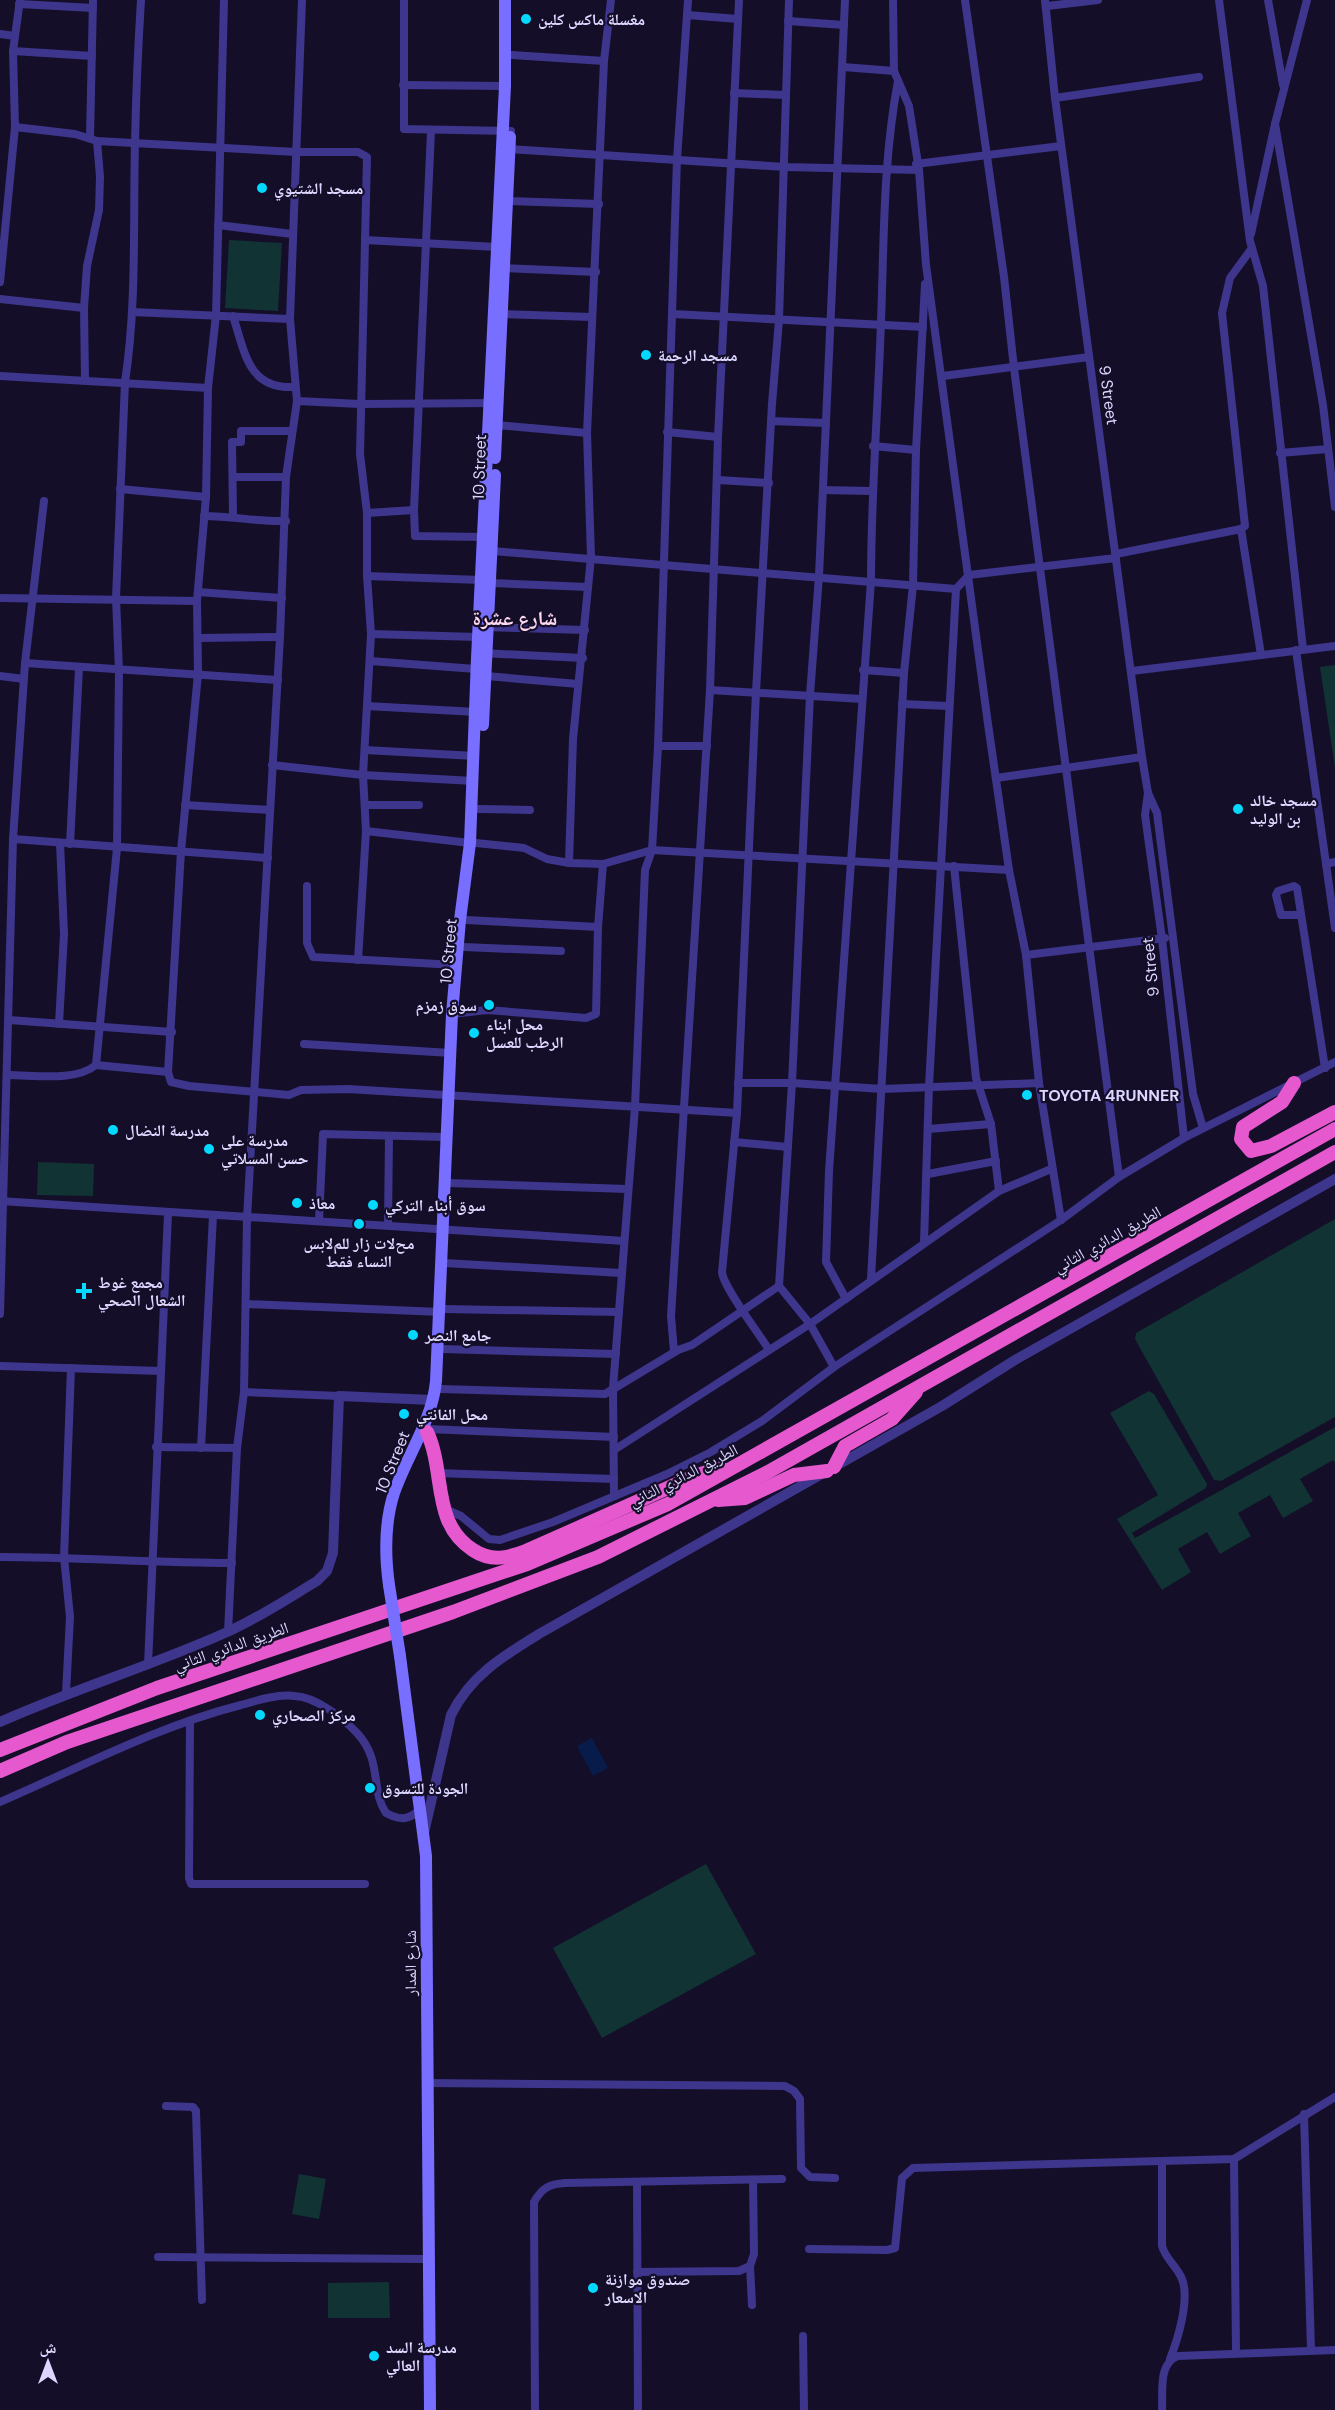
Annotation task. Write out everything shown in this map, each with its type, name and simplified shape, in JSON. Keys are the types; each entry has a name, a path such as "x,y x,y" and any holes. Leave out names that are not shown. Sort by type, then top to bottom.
{"highway":[{"path":"1294,1083 1281,1102 1243,1126 1241,1139 1251,1151 1271,1146 1335,1112"},
{"name":"الطريق الدائري الثاني","path":"0,1750 158,1688 526,1564 668,1504 1335,1129"},
{"path":"0,1771 67,1742 156,1710 518,1589 598,1557 712,1500 1335,1152"},
{"path":"712,1500 745,1498 794,1475 830,1469 845,1446 892,1419 922,1384"},
{"path":"428,1430 433,1445 443,1508 455,1535 480,1556 497,1559 512,1557 697,1475 744,1462"}],"main road":[{"name":"10 Street","path":"389,1518 428,1430 442,1349 444,1228 456,1013 456,965 479,809 481,631 485,582 483,537 505,268 509,149 504,86 505,0"},
{"name":"10 Street","path":"485,582 493,550 497,425 494,403 497,247 512,55 513,0"},
{"name":"10 Street","path":"389,1518 394,1494 436,1394 444,1263 445,1137 451,1096 451,1053 464,947 473,843 476,712 481,672"},
{"name":"شارع المدار","path":"389,1518 386,1567 424,1833 430,2410"}],"street":[{"path":"96,1065 117,848 119,671 116,598 124,382 132,312 135,143 141,0"},
{"path":"224,0 218,146 216,315 208,388 206,497 198,597 198,674 181,851 168,1072 171,1082 254,1093 290,1095 301,1090 348,1089 736,1113"},
{"path":"228,1632 237,1448 244,1392 247,1218 278,680 286,477 297,401 290,319 303,0"},
{"path":"404,0 404,129 506,131"},
{"path":"569,863 573,739 583,658 591,557 587,433 604,61 611,0"},
{"path":"614,1496 613,1388 635,1107 645,870 652,850 658,746 677,159 688,0"},
{"path":"674,1353 671,1316 710,690 718,436 733,164 739,0"},
{"path":"769,1350 745,1310 726,1288 722,1272 738,1083 756,692 779,320 789,0"},
{"path":"834,1367 810,1324 779,1286 792,1083 810,695 819,576 845,0"},
{"path":"846,1299 828,1269 826,1257 863,670 871,581 871,491 881,325 886,171 896,76 893,0"},
{"path":"965,0 1004,277 1039,569 1119,1177"},
{"path":"1046,3 1098,0"},
{"path":"1219,0 1251,244 1263,286 1300,650 1330,863 1335,928"},
{"path":"1268,0 1284,90"},
{"path":"924,1242 929,1086 956,589 969,575 1039,569 1116,556 1241,530 1245,526 1222,313 1230,278 1251,244 1275,124 1306,0"},
{"path":"0,282 15,127 13,51 19,2 93,4 94,139 100,177 99,210 87,266 84,308 85,380"},
{"name":"9 Street","path":"1046,3 1054,98 1142,756 1148,793 1157,813 1193,1094 1203,1128"},
{"path":"687,15 738,19"},
{"path":"788,21 844,25"},
{"path":"0,34 15,36"},
{"path":"13,51 92,56"},
{"path":"512,55 604,61"},
{"path":"843,67 896,76"},
{"path":"896,76 909,105 926,265 1009,870 1026,955 1039,1083 1060,1220"},
{"path":"1054,98 1198,77"},
{"path":"403,85 504,86"},
{"path":"734,93 785,95"},
{"path":"1275,124 1328,448 1335,507"},
{"path":"15,127 135,143 366,154 360,454 367,513 367,576 371,634 363,775 366,831 358,960"},
{"path":"431,131 414,510 415,536 483,537"},
{"path":"509,149 733,164 886,171 1061,146"},
{"path":"507,201 599,204"},
{"path":"218,225 292,234"},
{"path":"365,240 497,247"},
{"path":"871,1279 902,704 913,585 916,450 926,265"},
{"path":"505,268 596,272"},
{"path":"0,300 84,308"},
{"path":"132,312 290,319"},
{"path":"502,314 592,317"},
{"path":"673,314 923,327"},
{"path":"233,316 255,372 265,383 276,388 294,387"},
{"path":"943,376 1089,357"},
{"path":"0,376 208,388"},
{"path":"297,401 360,404 494,403"},
{"path":"771,421 826,423"},
{"path":"497,425 587,433"},
{"path":"233,516 232,442 241,442 241,432 291,431"},
{"path":"667,432 718,436"},
{"path":"873,446 916,450"},
{"path":"1280,453 1328,448"},
{"path":"234,477 286,477"},
{"path":"718,480 769,483"},
{"path":"120,489 206,497"},
{"path":"823,490 871,491"},
{"path":"0,1314 1,1200 8,1075 10,891 25,663 44,501"},
{"path":"367,513 414,510"},
{"path":"204,516 233,516 254,522 286,521"},
{"path":"1241,530 1262,655"},
{"path":"493,550 956,589"},
{"path":"367,576 588,587"},
{"path":"0,598 282,598"},
{"path":"371,634 585,630"},
{"path":"198,638 280,637"},
{"path":"1132,671 1335,646"},
{"path":"482,653 583,658"},
{"path":"370,661 578,684"},
{"path":"25,663 278,680"},
{"path":"70,844 79,668"},
{"path":"863,670 904,673"},
{"path":"0,676 24,679"},
{"path":"710,690 862,699"},
{"path":"902,704 949,706"},
{"path":"367,706 476,712"},
{"path":"658,746 707,746"},
{"path":"365,750 475,756"},
{"path":"996,778 1142,756"},
{"path":"273,765 363,775 474,781"},
{"name":"9 Street","path":"1148,793 1145,814 1162,939 1184,1138"},
{"path":"185,805 270,810"},
{"path":"365,805 419,805"},
{"path":"479,809 530,810"},
{"path":"366,831 524,848 547,859 569,863 603,864 652,850 1009,870"},
{"path":"13,839 268,858"},
{"path":"59,1024 64,934 60,843"},
{"path":"456,1013 487,1010 586,1018 596,1014 598,927 603,864"},
{"path":"954,866 976,1078 980,1083 991,1124 999,1191"},
{"path":"307,886 306,943 313,957 456,965"},
{"path":"0,890 10,891"},
{"path":"0,923 9,914"},
{"path":"1300,915 1325,1068"},
{"path":"466,920 598,927"},
{"path":"1026,955 1174,937"},
{"path":"464,947 561,951"},
{"path":"9,1020 172,1032"},
{"path":"304,1044 451,1053"},
{"path":"443,1508 461,1516 495,1541 553,1522 667,1474 711,1452 762,1421 834,1367 1060,1220 1119,1177 1184,1138 1335,1062"},
{"path":"8,1075 74,1075 87,1072 96,1065 168,1072"},
{"path":"738,1083 792,1083 882,1089 980,1083 1039,1083"},
{"path":"928,1129 991,1124"},
{"path":"320,1221 323,1134 445,1137"},
{"path":"387,1225 389,1136"},
{"path":"734,1142 788,1147"},
{"path":"928,1173 996,1161"},
{"path":"614,1450 810,1324 999,1191 1051,1169"},
{"path":"424,1833 451,1715 459,1698 488,1666 539,1634 942,1406 1015,1360 1335,1179"},
{"path":"448,1183 627,1189"},
{"path":"1,1200 168,1214 444,1228 624,1241"},
{"path":"148,1665 150,1563 168,1214"},
{"path":"201,1448 213,1216"},
{"path":"444,1263 621,1273"},
{"path":"244,1392 339,1396 605,1394 674,1353 692,1345 779,1286"},
{"path":"246,1304 442,1311 619,1312"},
{"path":"442,1349 616,1354"},
{"path":"0,1366 160,1371"},
{"path":"66,1693 70,1617 64,1557 71,1368"},
{"path":"0,1722 66,1693 148,1665 228,1632 309,1586 327,1571 334,1544 339,1396"},
{"path":"428,1430 614,1437"},
{"path":"156,1447 237,1448"},
{"path":"437,1473 614,1479"},
{"path":"0,1557 64,1557 150,1563 232,1563"},
{"path":"0,1802 190,1721 257,1701 285,1696 304,1697 334,1714 363,1741 376,1766 381,1802 386,1813 407,1819 414,1816 421,1808"},
{"path":"190,1721 189,1878 192,1884 365,1884"},
{"path":"426,2083 785,2085 800,2099 801,2168 810,2177 835,2178"},
{"path":"809,2249 887,2250 895,2248 902,2178 913,2168 1234,2160 1304,2114 1335,2097"},
{"path":"166,2106 193,2107 196,2111 202,2300"},
{"path":"1304,2114 1311,2350"},
{"path":"1234,2160 1236,2352"},
{"path":"1162,2162 1162,2246 1167,2258 1181,2275 1185,2287 1179,2333 1165,2367 1162,2410"},
{"path":"535,2410 534,2202 540,2191 552,2184 782,2179"},
{"path":"752,2305 750,2266 754,2254 753,2180"},
{"path":"637,2182 638,2410"},
{"path":"158,2257 428,2259"},
{"path":"637,2272 739,2271 750,2266"},
{"path":"803,2336 804,2410"},
{"path":"1170,2358 1185,2354 1335,2350"}],"green space":[{"path":"229,240 282,243 278,311 225,308"},
{"path":"1335,665 1335,768 1320,667"},
{"path":"38,1162 94,1164 93,1196 37,1195"},
{"path":"1335,1219 1335,1417 1221,1481 1214,1480 1135,1339 1136,1333"},
{"path":"1149,1391 1154,1394 1207,1484 1206,1488 1132,1533 1135,1538 1335,1427 1335,1463 1333,1460 1300,1479 1313,1501 1283,1518 1270,1495 1238,1513 1251,1536 1220,1554 1207,1532 1178,1549 1191,1572 1162,1590 1117,1519 1158,1495 1110,1413"},
{"path":"706,1864 756,1954 602,2038 553,1948"},
{"path":"299,2174 326,2179 319,2219 292,2214"},
{"path":"389,2282 390,2318 328,2318 328,2283"}],"water":[{"path":"592,1738 608,1768 593,1776 577,1746"}],"place":[{"name":"مغسلة ماكس كلين","path":"526,19"},
{"name":"مسجد الشتيوي","path":"262,188"},
{"name":"مسجد الرحمة","path":"646,355"},
{"name":"مسجد خالد بن الوليد","path":"1238,809"},
{"name":"سوق زمزم","path":"489,1005"},
{"name":"محل ابناء الرطب للعسل","path":"474,1033"},
{"name":"TOYOTA 4RUNNER","path":"1027,1095"},
{"name":"مدرسة النضال","path":"113,1130"},
{"name":"مدرسة على حسن المسلاتي","path":"209,1149"},
{"name":"معاذ","path":"297,1203"},
{"name":"سوق أبناء التركي","path":"373,1205"},
{"name":"محﻻت زار للمﻻبس النساء فقط","path":"359,1224"},
{"name":"مجمع غوط الشعال الصحي","path":"84,1291"},
{"name":"جامع النصر","path":"413,1335"},
{"name":"محل الفانتي","path":"404,1414"},
{"name":"مركز الصحاري","path":"260,1715"},
{"name":"الجودة للتسوق","path":"370,1788"},
{"name":"صندوق موازنة الاسعار","path":"593,2288"},
{"name":"مدرسة السد العالي","path":"374,2356"}],"district":[{"name":"شارع عشرة","path":"515,618"}]}
